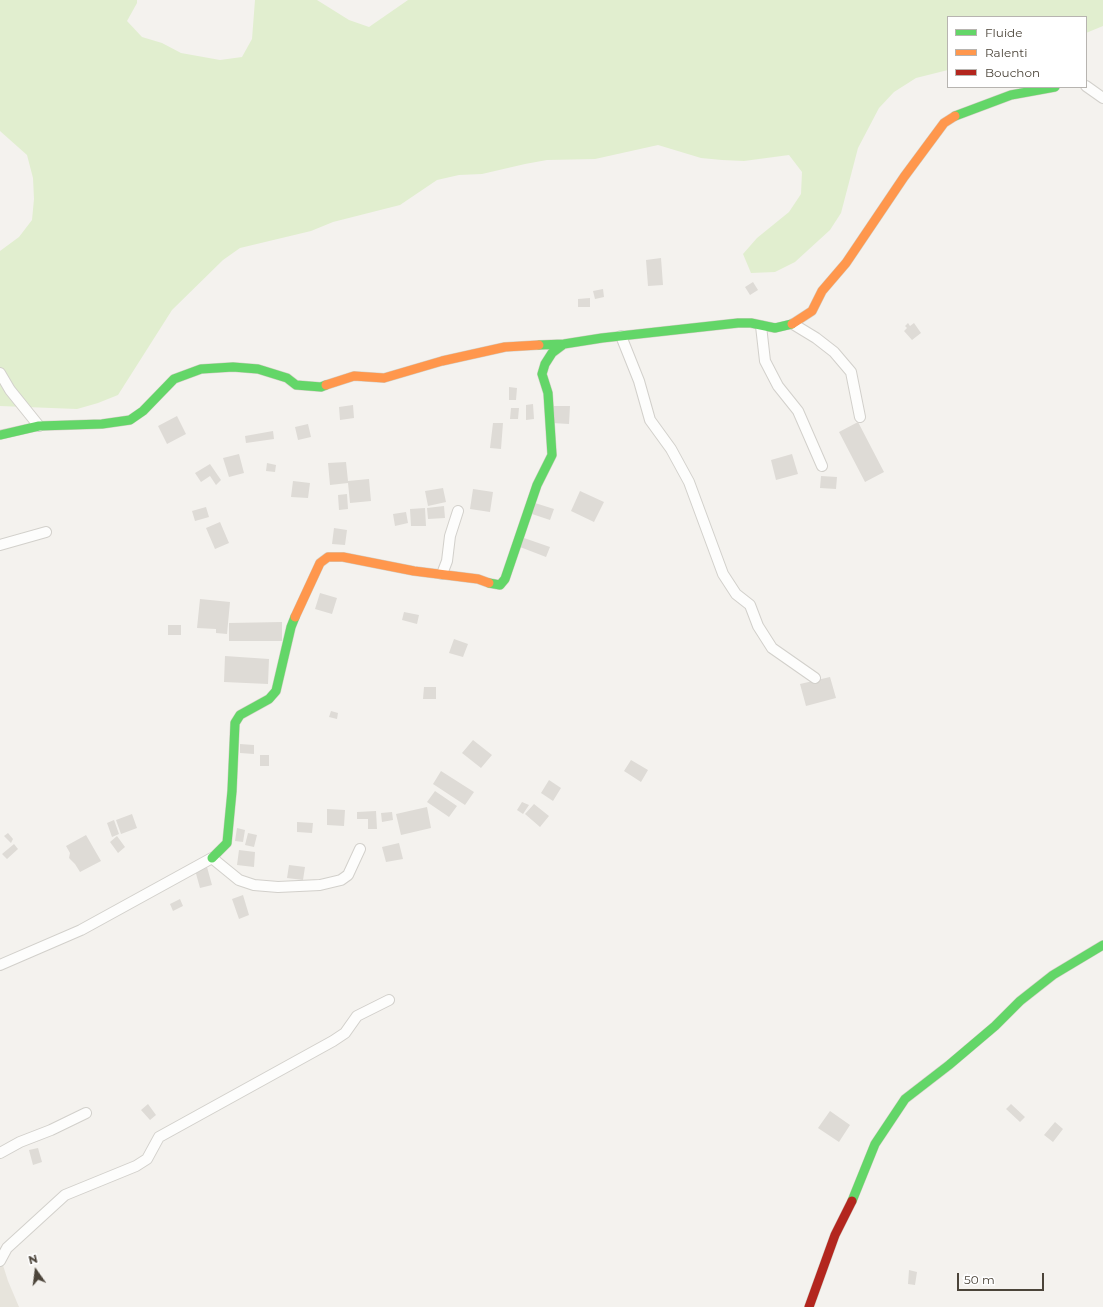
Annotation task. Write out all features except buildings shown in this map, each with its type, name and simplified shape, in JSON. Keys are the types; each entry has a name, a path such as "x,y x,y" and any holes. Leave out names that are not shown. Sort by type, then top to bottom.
{"street":[{"path":"1087,87 1103,98"},
{"path":"0,435 39,426 102,424 130,420 144,411 174,379 201,369 258,369 287,378 296,385 321,387 354,376 384,378 442,361 505,347 564,344 738,323 751,323 775,328 793,324 812,311 822,290 846,263 904,177 944,123 956,115 1011,95 1049,88"},
{"path":"793,324 816,338 834,352 851,372 860,417"},
{"path":"761,326 765,361 778,386 798,411 811,437 822,466"},
{"path":"621,336 639,381 650,420 671,449 689,482 723,574 736,594 750,605 758,626 772,648 815,678"},
{"path":"0,965 81,930 212,858 226,843 232,792 235,723 240,715 269,699 276,691 291,627 320,564 328,557 343,558 414,571 478,579 500,585 505,579 537,485 552,454 548,393 542,374 545,364 552,353 564,344"},
{"path":"0,373 10,390 39,426"},
{"path":"442,574 447,561 450,536 458,511"},
{"path":"0,545 46,532"},
{"path":"212,858 239,880 254,885 278,887 320,885 341,880 348,875 360,849"},
{"path":"809,1307 835,1235 851,1204 875,1144 906,1099 996,1026 1020,1001 1053,974 1103,945"},
{"path":"0,1261 7,1248 65,1195 136,1166 147,1159 160,1137 333,1041 345,1033 357,1016 389,1000"},
{"path":"0,1153 20,1142 51,1130 86,1113"}],"shaded area":[{"path":"0,1256 8,1281 19,1307 0,1307"}],"green space":[{"path":"0,0 137,0 137,3 127,21 142,37 162,43 181,53 220,60 242,57 252,39 255,0 317,0 349,20 369,27 408,0 1103,0 1103,26 1087,33 1087,16 947,16 947,70 916,78 894,92 879,108 858,148 841,213 830,230 795,262 775,272 751,273 743,254 757,238 789,212 801,194 802,172 789,155 744,161 722,160 701,158 658,145 595,159 547,160 482,174 459,175 437,180 400,205 333,222 311,231 240,248 223,260 172,310 118,395 77,409 0,406 0,251 19,237 32,220 34,199 33,178 27,155 0,131"}],"traffic: fast":[{"path":"955,116 1011,95 1050,88"},
{"path":"539,345 564,344 602,338 738,323 751,323 775,328 792,324"},
{"path":"489,583 500,585 505,579 537,485 552,455 548,393 542,374 545,364 552,353 564,344"},
{"path":"0,435 39,426 102,424 130,420 143,411 174,379 201,369 233,367 258,369 287,378 296,385 321,387 326,385"},
{"path":"212,858 227,843 232,791 235,723 240,715 269,699 276,691 291,627 295,617"},
{"path":"852,1201 875,1144 905,1099 949,1065 995,1026 1020,1001 1053,975 1103,945"}],"traffic: slow":[{"path":"792,324 812,311 822,291 846,263 904,177 944,123 955,116"},
{"path":"326,385 354,376 384,378 442,361 505,347 539,345"},
{"path":"295,617 320,563 328,557 343,557 414,571 478,579 489,583"}],"traffic: jam":[{"path":"809,1307 835,1235 852,1201"}]}
